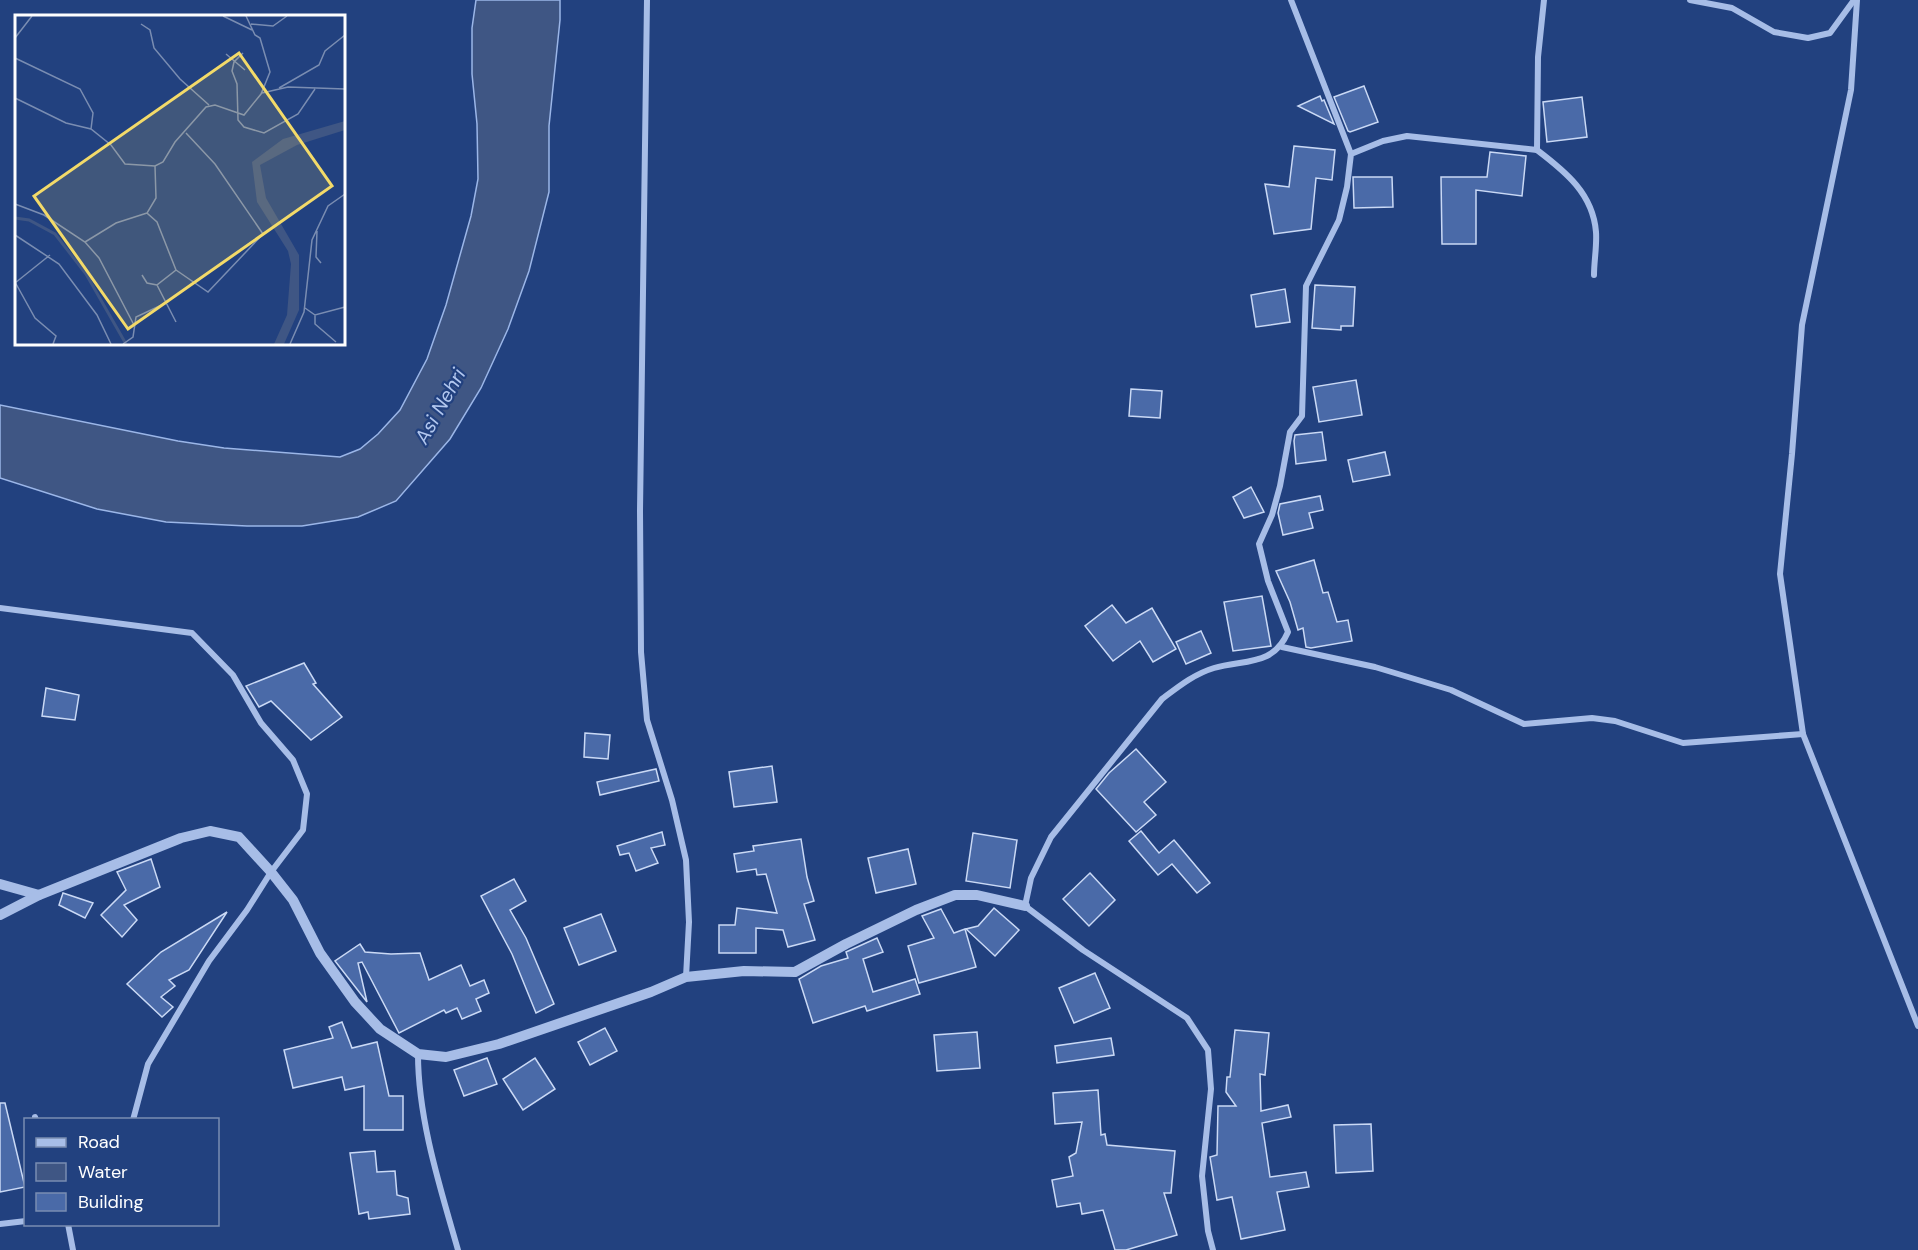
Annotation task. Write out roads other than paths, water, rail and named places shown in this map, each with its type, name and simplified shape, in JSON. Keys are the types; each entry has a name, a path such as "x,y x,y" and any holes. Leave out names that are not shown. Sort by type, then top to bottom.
{"street":[{"path":"647,0 640,511 641,652 647,720 672,800 686,860 689,922 686,977"},
{"path":"1025,906 1031,878 1051,837 1162,699 1183,683 1213,668 1255,662 1281,647 1288,632 1268,581 1259,544 1272,515 1290,432 1302,416 1306,286 1339,220 1347,187 1351,154 1291,0"},
{"path":"1537,150 1538,57 1544,0"},
{"path":"1690,0 1732,8 1774,32 1808,38 1830,33 1856,0"},
{"path":"1856,0 1851,90 1802,325 1780,574 1803,734 1918,1026"},
{"path":"1351,154 1383,141 1407,136 1537,150 1581,190 1590,204 1596,233 1593,275"},
{"path":"0,608 192,633 233,675 261,723 293,760 307,794 303,830 209,962 148,1064 133,1118"},
{"path":"1281,647 1375,666 1451,690 1524,724 1592,718 1615,721 1683,743 1803,734"},
{"path":"0,915 39,896 171,842 210,831 239,837 293,900 320,953 355,1002 380,1029 418,1054 446,1057 499,1044 651,992 686,977 744,971 795,972 906,914 954,895 977,894 1025,906 1083,950 1187,1018 1208,1050 1211,1089 1202,1176 1208,1231 1213,1250"},
{"path":"0,884 39,896"},
{"path":"418,1054 418,1080 437,1176 458,1250"},
{"path":"0,1224 24,1221"},
{"path":"68,1226 73,1250"}],"water":[{"name":"Asi Nehri","path":"476,0 560,0 549,126 549,192 529,271 508,329 481,388 450,439 396,501 358,517 302,526 166,522 97,509 0,478 0,405 178,441 224,448 340,457 360,449 378,434 400,410 427,359 446,305 471,216 478,179 477,124 472,74 472,28"}]}
